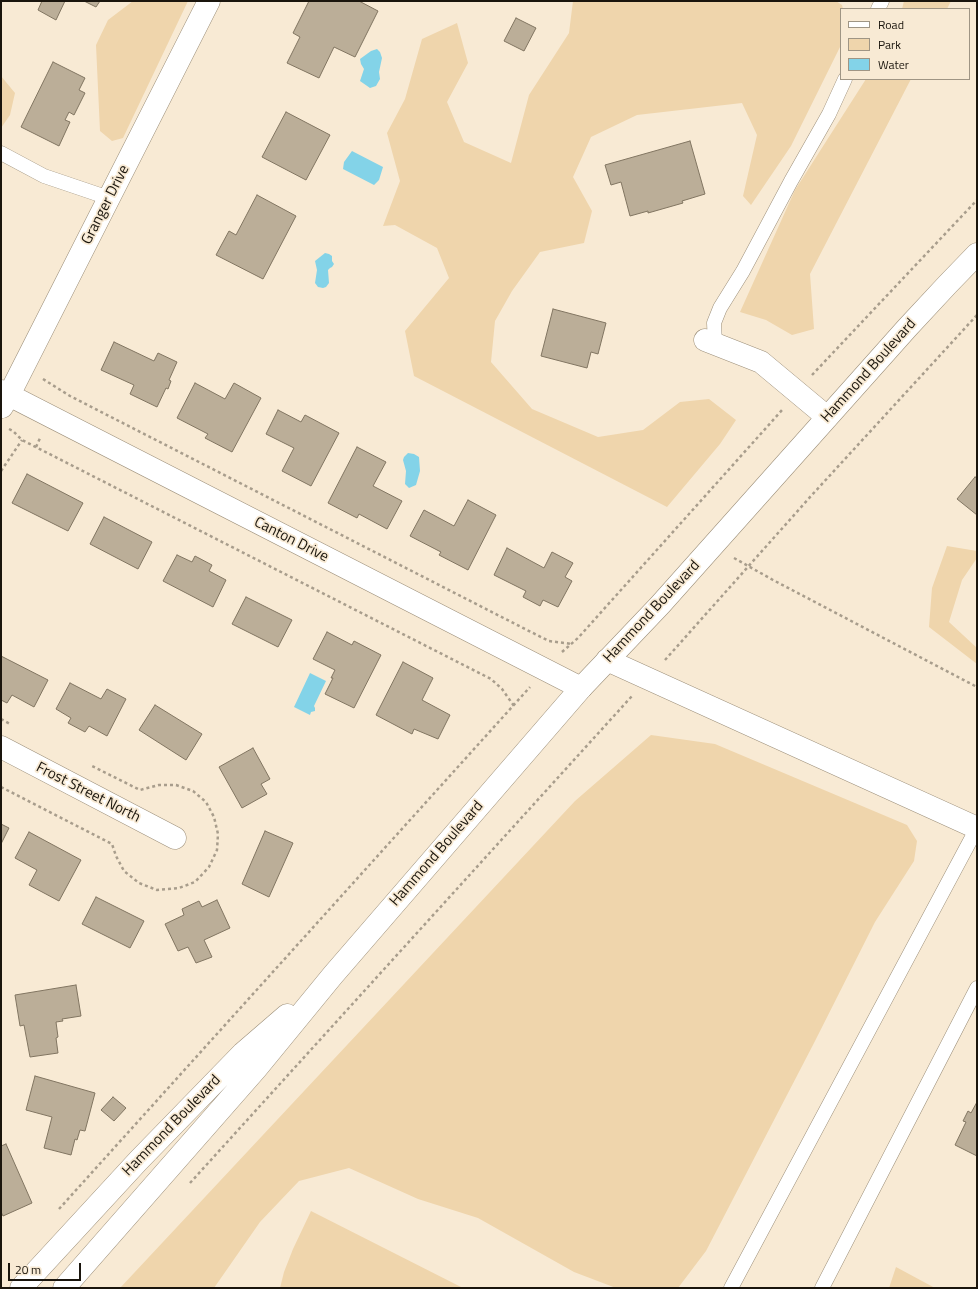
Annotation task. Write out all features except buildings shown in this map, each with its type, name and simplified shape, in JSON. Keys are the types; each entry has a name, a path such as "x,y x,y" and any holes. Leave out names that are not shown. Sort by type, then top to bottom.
{"street":[{"name":"Granger Drive","path":"4,398 22,369 209,1"},
{"name":"Hammond Boulevard","path":"64,1288 256,1068 333,975 581,688 660,605 827,417 977,254"},
{"path":"710,342 761,362 827,417"},
{"name":"Canton Drive","path":"4,398 581,688"},
{"path":"607,660 977,828"},
{"name":"Frost Street North","path":"1,747 175,838"},
{"name":"Hammond Boulevard","path":"21,1288 138,1161 243,1053 333,975"}],"lane":[{"path":"710,342 714,323 720,308 743,271 829,114 845,80"},
{"path":"1,153 44,176 109,198"},
{"path":"731,1288 977,828"},
{"path":"822,1288 977,988"}],"path":[{"path":"55,1214 545,670 572,644 797,392 911,268 977,200"},
{"path":"186,1188 977,315"},
{"path":"22,369 40,377 76,400 527,630 550,641 572,644"},
{"path":"7,428 13,431 22,440 491,679 502,689 514,706"},
{"path":"1,472 22,440"},
{"path":"712,546 977,687"}],"green space":[{"path":"133,1 188,1 123,138 112,141 100,131 96,45 108,20"},
{"path":"573,1 836,1 842,5 843,8 840,8 840,47 791,146 751,205 743,196 757,135 742,103 637,115 591,137 573,177 592,211 584,243 540,252 512,291 495,321 491,362 532,409 598,437 643,430 680,402 709,399 736,420 720,444 667,507 414,376 405,331 449,278 437,248 395,225 383,226 400,181 387,133 405,99 422,39 457,23 468,63 447,102 464,142 511,163 529,95 569,33"},
{"path":"904,1 951,1 948,8 902,8"},
{"path":"1,76 15,93 10,115 1,128"},
{"path":"865,80 910,80 810,274 814,329 792,335 766,320 740,312 795,190"},
{"path":"947,546 977,551 977,558 962,580 949,622 977,648 977,664 929,627 932,588"},
{"path":"651,735 715,744 907,825 917,841 914,861 875,922 706,1251 678,1288 616,1288 574,1272 478,1218 418,1199 349,1168 299,1181 260,1222 214,1288 120,1288 575,801"},
{"path":"311,1211 463,1288 280,1288 284,1272 293,1249"},
{"path":"896,1267 935,1288 889,1288"}],"water":[{"path":"377,49 382,58 379,72 380,79 376,86 370,88 360,81 364,69 360,59 371,51"},
{"path":"352,151 383,167 379,180 374,185 343,169 344,162"},
{"path":"325,253 332,256 332,261 334,264 328,270 329,283 323,288 318,287 315,283 317,270 315,261"},
{"path":"408,453 419,457 420,471 416,485 409,488 405,484 406,471 403,460"},
{"path":"310,673 326,681 314,706 315,711 311,712 310,715 294,707"}]}
